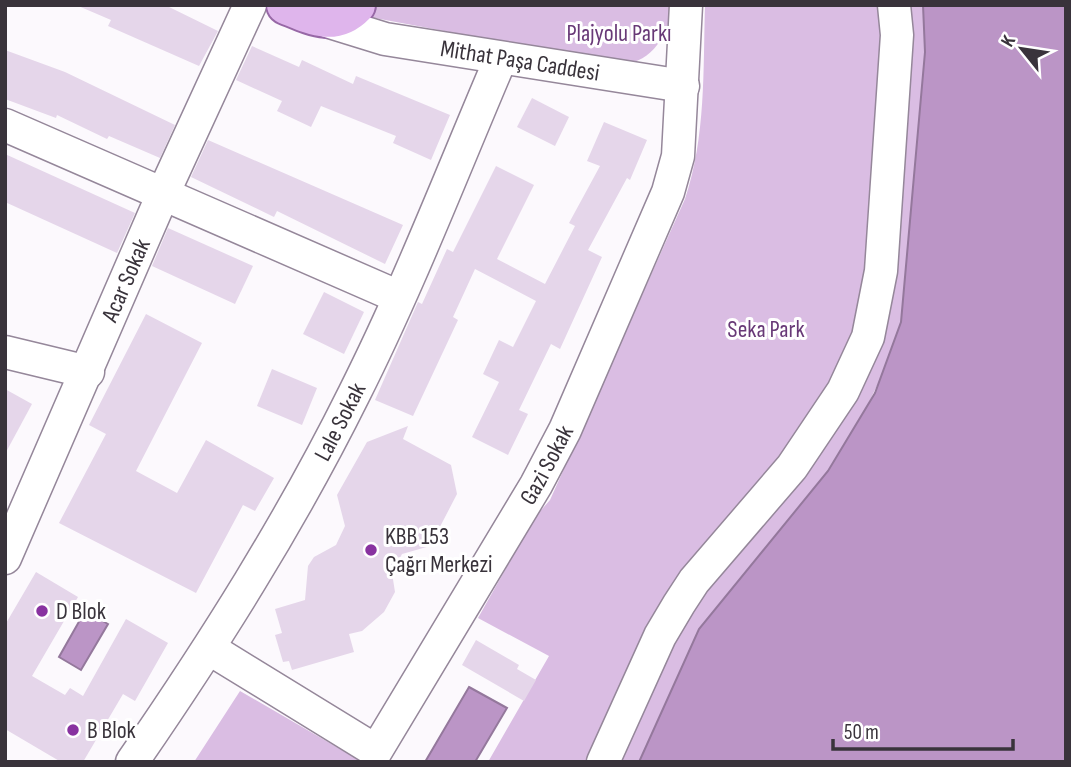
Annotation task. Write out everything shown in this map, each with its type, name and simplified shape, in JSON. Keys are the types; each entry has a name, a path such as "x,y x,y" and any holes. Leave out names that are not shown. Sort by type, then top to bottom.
{"main road":[{"name":"Mithat Paşa Caddesi","path":"301,12 340,17 357,15"}],"street":[{"name":"Acar Sokak","path":"5,558 163,194 250,5"},
{"name":"Gazi Sokak","path":"210,649 376,751 536,485 593,369 674,174 683,86 686,5"},
{"path":"603,762 655,646 679,604 694,581 792,467 817,432 843,391 867,337 881,271 897,36 894,5"},
{"name":"Mithat Paşa Caddesi","path":"357,15 385,39 683,86"},
{"name":"Lale Sokak","path":"132,762 210,649 281,533 355,393 501,58"},
{"path":"5,125 399,297"},
{"path":"5,352 88,372"}],"green space":[{"name":"Plajyolu Parkı","path":"370,5 673,5 663,36 657,45 642,58 622,64 364,16"},
{"name":"Seka Park","path":"705,5 923,5 925,52 901,322 889,361 855,431 828,471 699,629 639,762 488,762 549,656 478,618 535,517 550,500 685,199 700,127"},
{"path":"240,691 359,760 363,762 194,762"}],"shaded area":[{"path":"923,5 1066,5 1066,762 639,762 699,629 828,471 875,393 901,322 925,52"},
{"path":"85,611 108,624 81,670 59,657"},
{"path":"469,687 507,708 475,762 425,762"}],"building":[{"path":"76,5 165,5 218,31 199,66 108,26 111,20"},
{"path":"252,46 299,67 302,60 353,84 356,76 450,115 431,160 393,143 396,136 321,106 311,127 277,111 282,101 236,80"},
{"path":"5,50 65,72 175,125 160,158 109,136 107,139 57,115 56,118 5,99"},
{"path":"532,98 569,117 555,146 517,127"},
{"path":"604,122 647,140 630,180 627,178 588,250 602,257 560,349 551,344 519,410 528,414 508,455 472,437 499,382 483,374 499,340 513,347 536,301 475,269 453,317 458,320 413,416 375,400 418,302 422,304 447,249 453,252 496,166 534,185 497,259 545,284 575,226 569,223 600,166 587,161"},
{"path":"208,140 403,225 385,264 277,211 274,217 191,177"},
{"path":"5,154 135,213 117,253 5,202"},
{"path":"168,228 253,266 235,304 152,266"},
{"path":"324,292 364,312 344,354 303,334"},
{"path":"146,314 202,343 136,471 177,493 206,440 274,478 255,511 243,505 196,593 59,523 106,434 89,425"},
{"path":"272,369 317,388 302,425 257,406"},
{"path":"5,389 32,404 5,454"},
{"name":"KBB 153 Çağrı Merkezi","path":"408,426 403,439 451,465 457,494 430,546 402,554 392,573 395,592 384,612 362,631 349,634 354,652 292,670 289,661 283,662 275,635 282,633 275,609 305,600 308,566 314,557 336,545 345,526 337,495 367,442"},
{"path":"36,572 78,597 32,676 65,695 70,688 83,696 126,619 168,643 135,701 123,694 83,762 61,762 5,729 5,625"},
{"path":"476,640 519,665 517,669 536,680 524,701 462,665"}],"place":[{"name":"KBB 153 Çağrı Merkezi","path":"371,550"},
{"name":"D Blok","path":"42,611"},
{"name":"B Blok","path":"73,730"}]}
